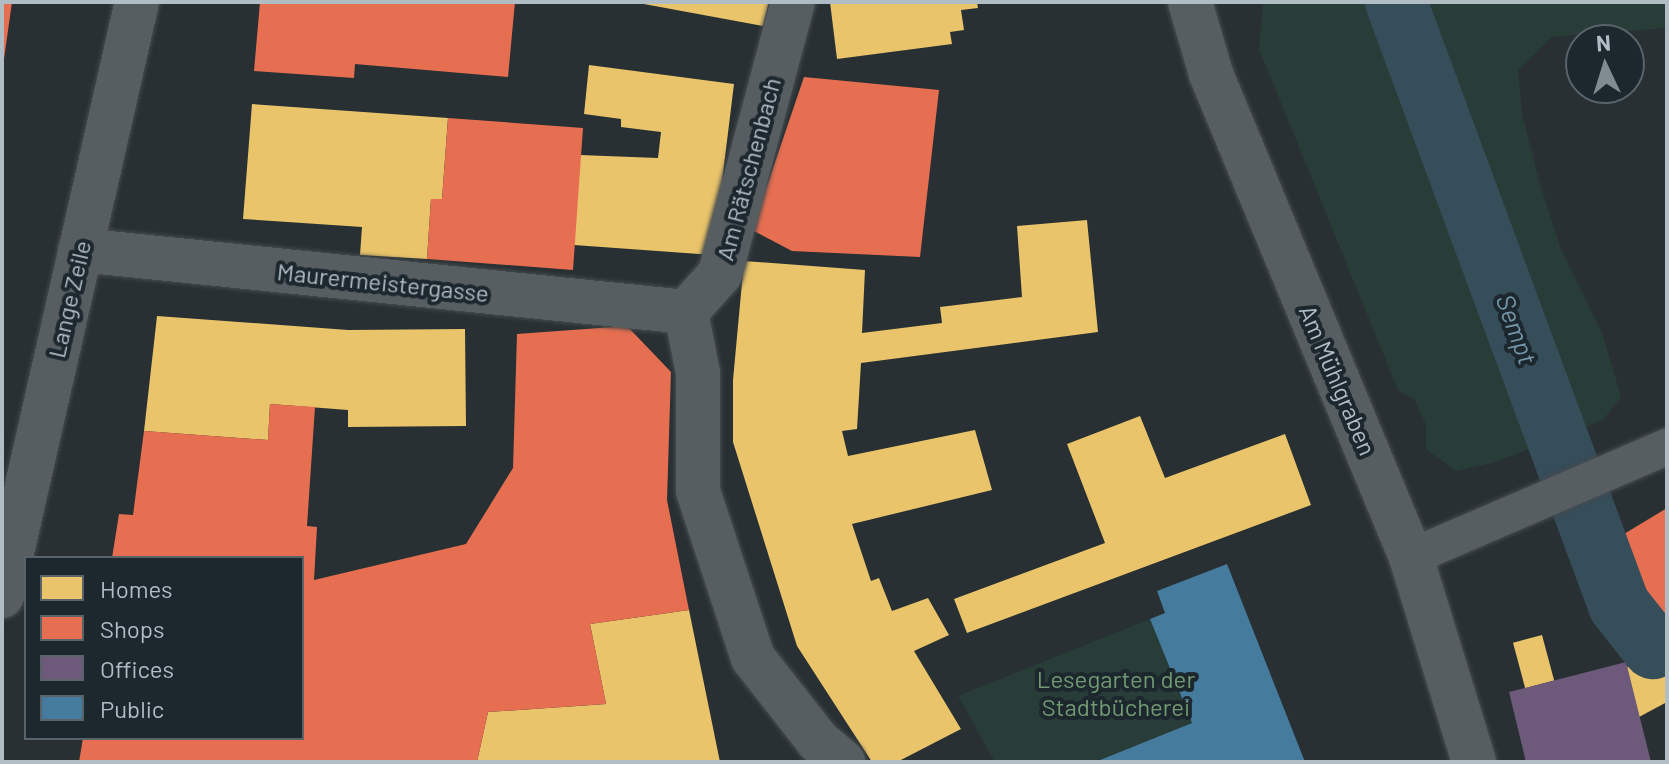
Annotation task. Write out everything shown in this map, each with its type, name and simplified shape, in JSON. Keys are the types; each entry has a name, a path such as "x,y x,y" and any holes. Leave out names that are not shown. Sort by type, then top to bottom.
{"street":[{"name":"Lange Zeile","path":"2,596 137,2"},
{"name":"Am Rätschenbach","path":"686,312 720,274 793,2"},
{"name":"Am Mühlgraben","path":"1190,2 1211,74 1411,557 1474,762"},
{"name":"Maurermeistergasse","path":"80,250 686,312"},
{"path":"686,312 698,373 698,491 753,658 818,741 843,762"}],"lane":[{"path":"1411,557 1667,447"}],"green space":[{"path":"1263,2 1667,2 1667,28 1645,30 1645,24 1565,24 1565,36 1552,37 1518,70 1522,113 1560,247 1603,335 1621,397 1603,420 1496,462 1456,471 1426,449 1426,425 1415,400 1398,390 1259,49"},
{"name":"Lesegarten der Stadtbücherei","path":"1150,619 1192,723 1094,762 995,762 958,696"}],"building: Homes":[{"path":"633,2 769,2 763,26"},
{"path":"830,2 977,2 978,8 961,10 964,30 950,32 952,44 837,59"},
{"path":"589,65 734,84 713,255 574,245 580,155 658,158 661,132 621,127 621,119 584,114"},
{"path":"252,104 448,118 442,199 431,199 427,259 360,255 362,227 243,219"},
{"path":"1087,220 1098,332 861,363 857,429 842,431 848,456 975,430 992,490 852,524 871,581 879,578 892,611 928,598 949,635 914,651 961,729 897,762 872,762 797,646 733,442 733,380 744,261 865,270 862,333 942,323 940,307 1022,297 1017,226"},
{"path":"157,316 348,330 465,329 466,426 348,427 348,410 270,404 268,440 144,431"},
{"path":"1140,416 1165,478 1285,434 1311,505 967,633 954,599 1105,543 1067,444"},
{"path":"689,610 720,762 477,762 488,712 606,704 590,624"},
{"path":"1542,635 1554,680 1525,688 1513,643"},
{"path":"1667,644 1667,702 1639,717 1627,667"}],"building: Shops":[{"path":"2,2 12,2 4,59 2,59"},
{"path":"260,2 515,2 508,77 355,64 354,78 254,71"},
{"path":"804,77 939,90 920,257 792,251 752,230"},
{"path":"448,118 583,128 573,270 427,259 431,199 442,199"},
{"path":"627,326 671,372 667,500 689,610 590,624 606,704 488,712 477,762 79,762 83,740 304,740 304,556 112,556 119,514 133,515 144,431 268,440 270,404 315,407 307,526 317,527 314,580 466,544 513,468 517,334"},
{"path":"1667,508 1667,628 1614,540"}],"building: Offices":[{"path":"1626,662 1651,762 1526,762 1509,692"}],"building: Public":[{"path":"1227,564 1305,762 1095,762 1192,723 1150,619 1165,613 1157,591"}],"waterway":[{"name":"Sempt","path":"1396,2 1619,605 1653,648"}]}
